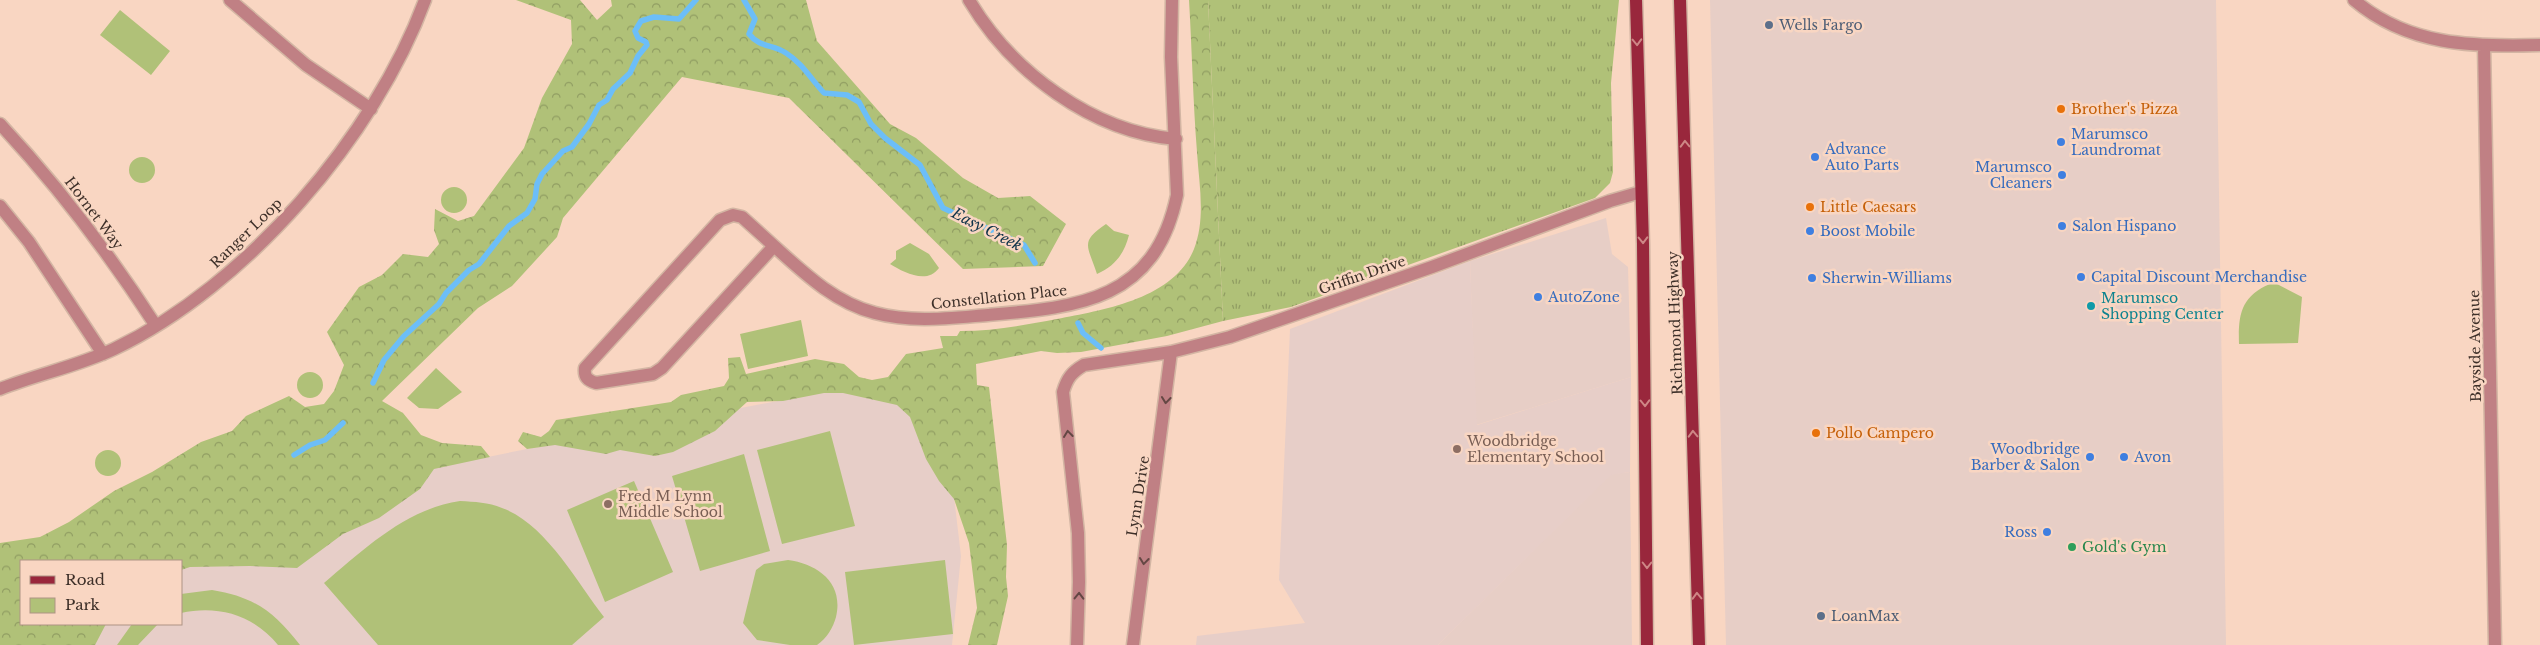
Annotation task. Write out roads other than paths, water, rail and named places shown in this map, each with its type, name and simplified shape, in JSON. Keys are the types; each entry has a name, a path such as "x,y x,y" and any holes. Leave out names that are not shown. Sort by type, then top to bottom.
{"main road":[{"path":"1636,0 1648,645"},
{"name":"Richmond Highway","path":"1680,0 1699,645"}],"street":[{"path":"230,0 306,65 371,109"},
{"name":"Ranger Loop","path":"0,389 103,354 156,326 218,282 275,229 317,182 371,109 406,49 425,0"},
{"path":"969,0 1001,46 1044,84 1111,125 1138,134 1176,139"},
{"name":"Constellation Place","path":"774,246 662,368 653,374 596,382 588,380 584,375 585,368 724,217 733,215 742,217 823,289 865,310 902,318 940,319 1053,309 1078,304 1122,285 1136,273 1155,251 1173,213 1177,195 1171,57 1172,0"},
{"path":"2354,0 2375,15 2402,29 2431,39 2461,45 2540,45"},
{"name":"Bayside Avenue","path":"2484,46 2495,645"},
{"name":"Hornet Way","path":"0,124 40,167 92,232 156,326"},
{"name":"Griffin Drive","path":"1077,645 1080,582 1078,533 1063,392 1066,380 1074,371 1086,365 1171,352 1230,337 1432,267 1610,200 1641,192"},
{"path":"0,206 29,242 103,354"},
{"name":"Lynn Drive","path":"1133,645 1171,352"}],"waterway":[{"path":"373,383 384,360 404,336 439,304 446,293 469,270 479,264 509,226 527,213 535,199 537,184 542,174 563,151 572,147 589,124 599,105 607,100 613,89 630,73 638,56 647,45 646,42 638,38 635,31 641,21 654,17 679,19 696,0"},
{"name":"Easy Creek","path":"744,0 755,19 749,34 753,38 792,57 824,93 847,95 859,102 871,124 885,138 920,165 943,208 1024,245 1035,263"},
{"name":"Easy Creek","path":"1078,323 1083,333 1101,348"},
{"path":"294,455 310,445 325,440 343,423"}],"place":[{"name":"Wells Fargo","path":"1769,25"},
{"name":"Brother's Pizza","path":"2061,109"},
{"name":"Marumsco Laundromat","path":"2061,142"},
{"name":"Advance Auto Parts","path":"1815,157"},
{"name":"Marumsco Cleaners","path":"2062,175"},
{"name":"Little Caesars","path":"1810,207"},
{"name":"Salon Hispano","path":"2062,226"},
{"name":"Boost Mobile","path":"1810,231"},
{"name":"Capital Discount Merchandise","path":"2081,277"},
{"name":"Sherwin-Williams","path":"1812,278"},
{"name":"AutoZone","path":"1538,297"},
{"name":"Marumsco Shopping Center","path":"2091,306"},
{"name":"Pollo Campero","path":"1816,433"},
{"name":"Woodbridge Elementary School","path":"1457,449"},
{"name":"Woodbridge Barber & Salon","path":"2090,457"},
{"name":"Avon","path":"2124,457"},
{"name":"Fred M Lynn Middle School","path":"608,504"},
{"name":"Ross","path":"2047,532"},
{"name":"Gold's Gym","path":"2072,547"},
{"name":"LoanMax","path":"1821,616"}]}
